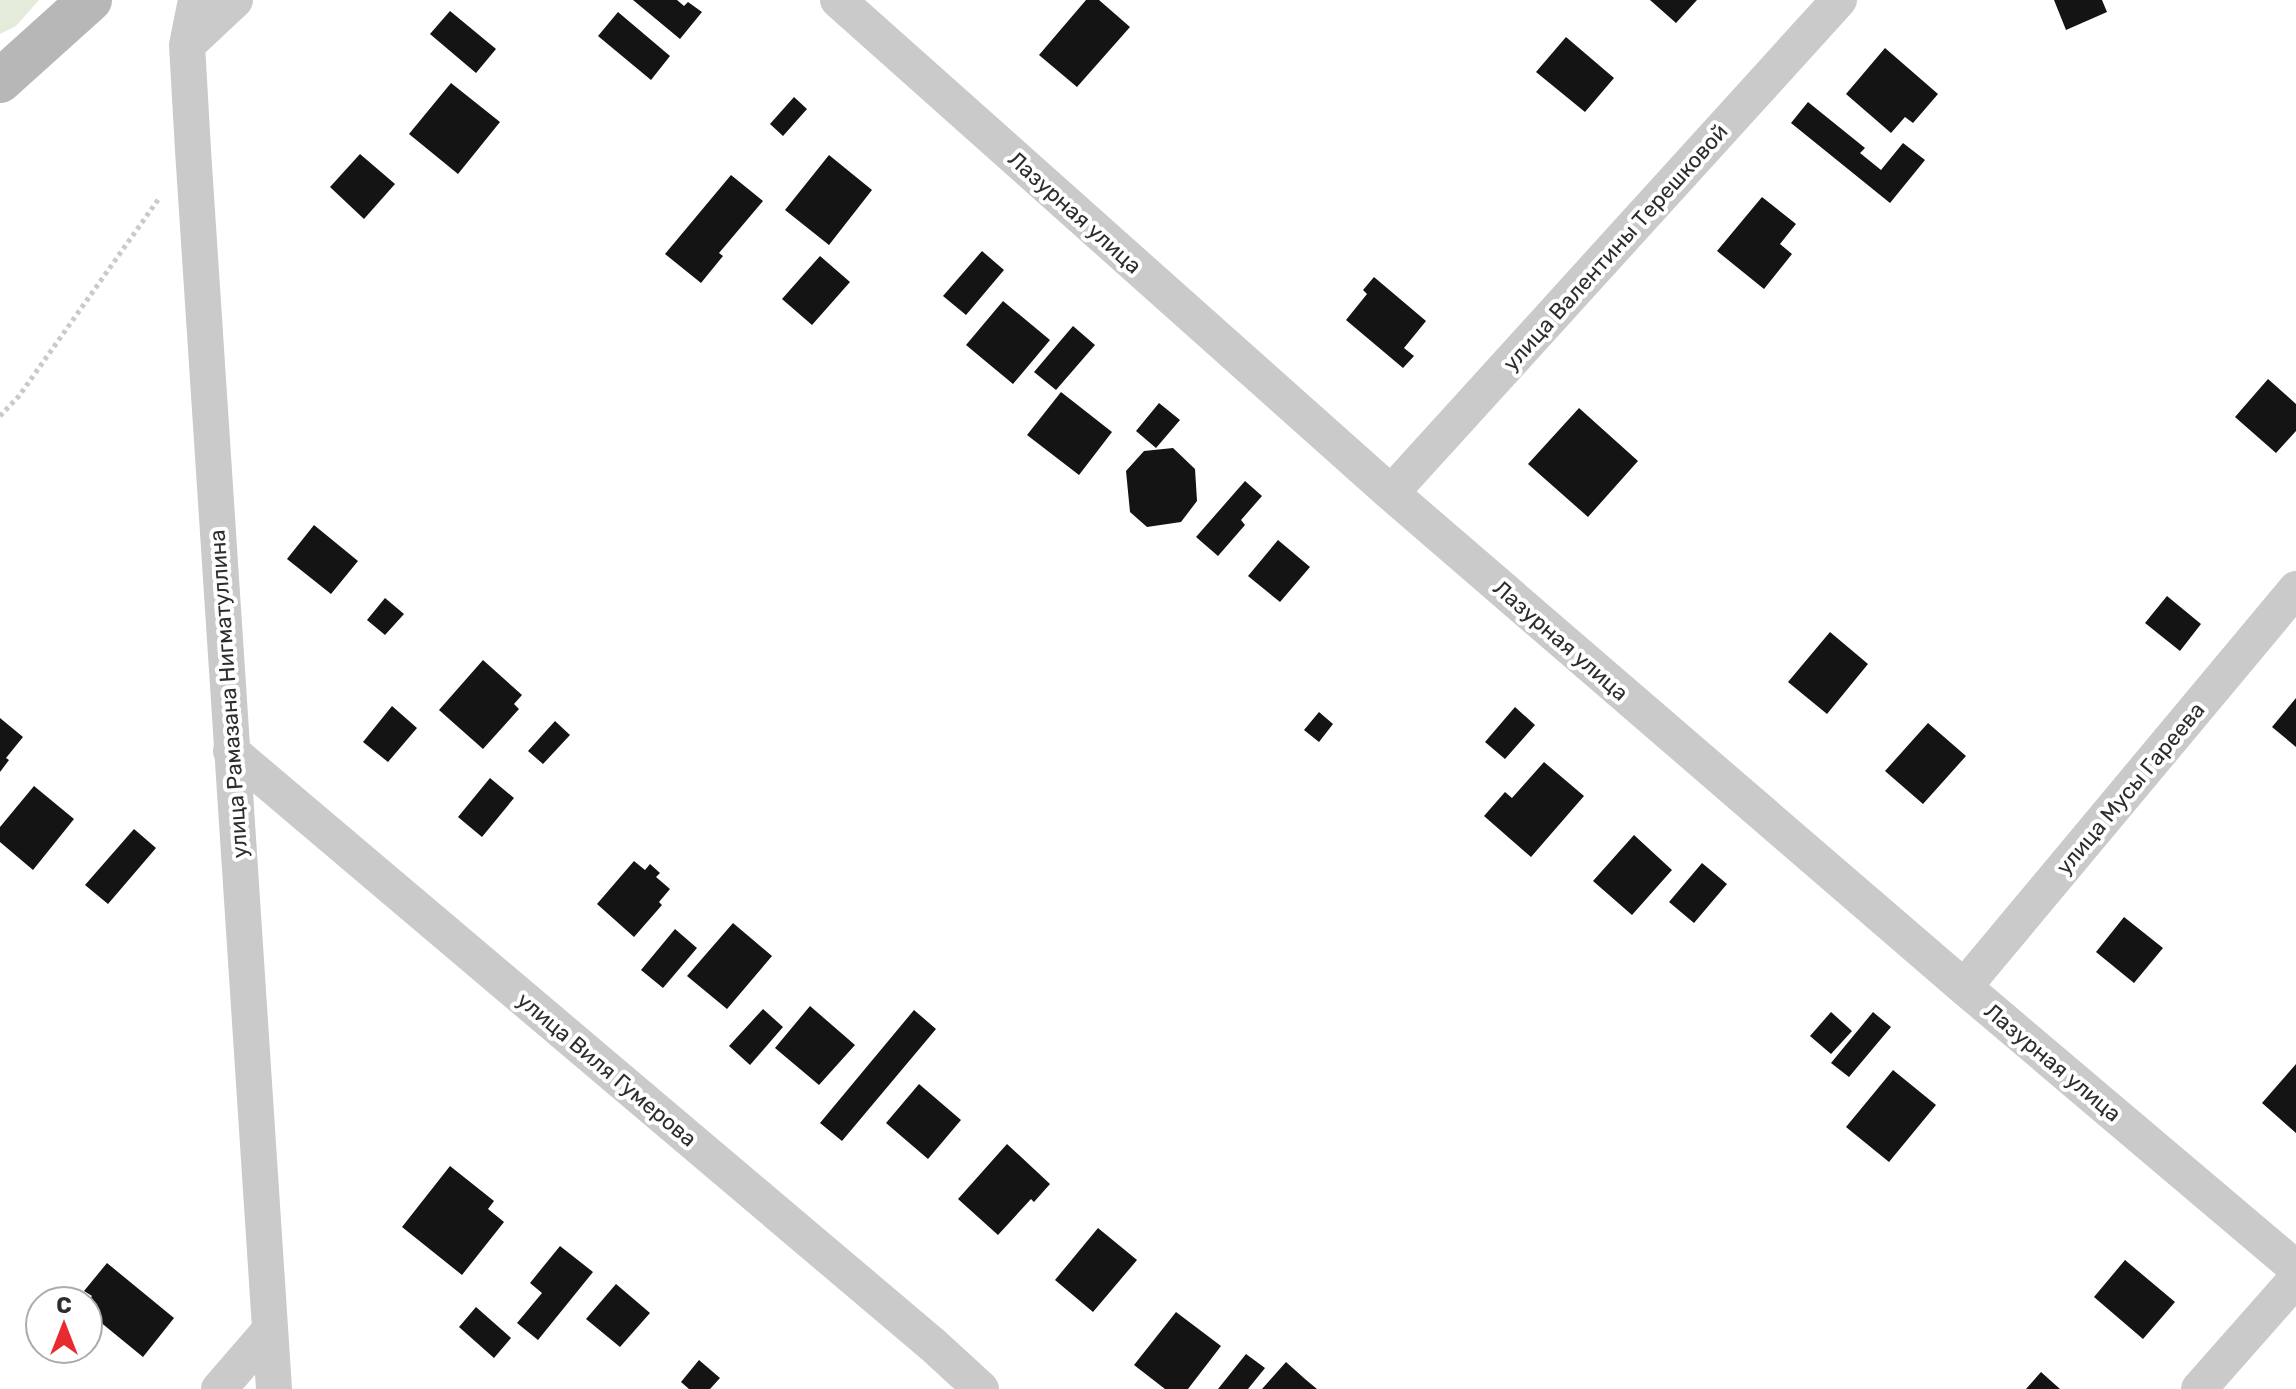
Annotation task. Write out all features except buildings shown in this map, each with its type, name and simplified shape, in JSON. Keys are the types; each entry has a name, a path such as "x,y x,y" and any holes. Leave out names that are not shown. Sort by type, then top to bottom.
{"street":[{"path":"0,81 90,0"},
{"name":"улица Рамазана Нигматуллина","path":"196,0 187,45 274,1389"},
{"path":"187,45 235,0"},
{"name":"Лазурная улица","path":"838,0 1391,493 1964,987 2296,1268"},
{"name":"улица Валентины Терешковой","path":"1391,493 1839,0"},
{"name":"улица Мусы Гареева","path":"1964,987 2296,589"},
{"name":"улица Виля Гумерова","path":"231,751 981,1389"},
{"path":"2199,1389 2296,1279"},
{"path":"219,1389 270,1330"}],"path":[{"path":"0,416 19,396 193,150"}],"green space":[{"path":"0,0 39,0 16,26 0,34"}]}
